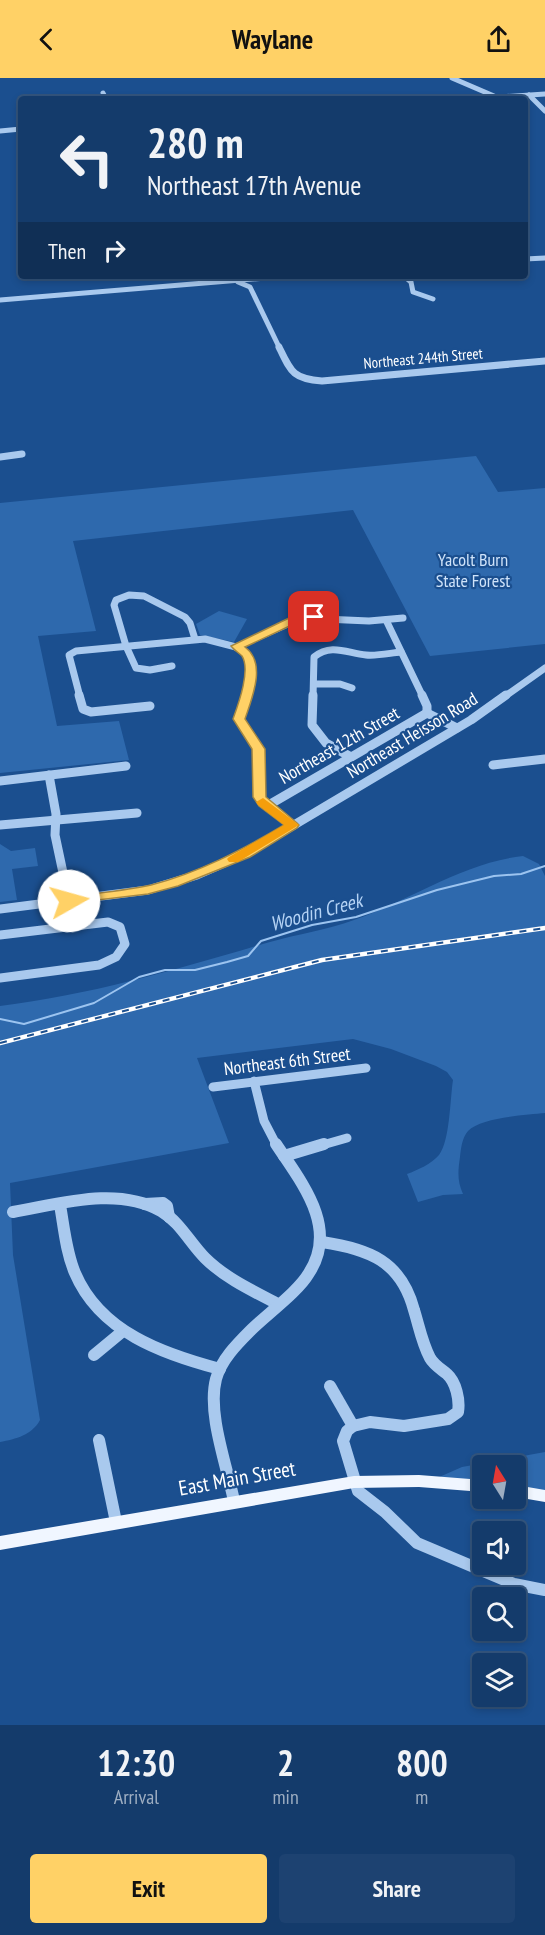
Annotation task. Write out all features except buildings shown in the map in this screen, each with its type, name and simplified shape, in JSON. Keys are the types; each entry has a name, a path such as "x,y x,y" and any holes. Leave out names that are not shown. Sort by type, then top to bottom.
{"main road":[{"name":"East Main Street","path":"0,1543 354,1482 439,1482 472,1485"},
{"path":"526,1493 545,1496"}],"street":[{"path":"452,78 494,96"},
{"path":"512,96 545,94"},
{"path":"529,95 545,111"},
{"path":"0,131 18,129"},
{"path":"528,259 545,258"},
{"path":"171,279 175,286"},
{"path":"0,300 238,282 246,279"},
{"path":"408,279 411,282 413,292 433,299"},
{"name":"Northeast 244th Street","path":"238,282 250,287 291,372 303,380 322,381 545,361"},
{"path":"0,457 22,454"},
{"path":"172,666 150,670 136,668 126,646 114,605 116,600 128,595 144,596 185,616 195,639"},
{"path":"236,646 301,618 386,620 403,618"},
{"path":"386,620 427,706 427,713 457,728"},
{"path":"150,706 92,712 81,708 69,654 195,639 213,639 236,646 246,653 250,662 248,693 239,719 259,749 260,797 267,806 293,825"},
{"path":"351,757 326,743 312,725 315,656 327,650 343,650 368,655 400,652"},
{"name":"Northeast Heisson Road","path":"0,909 148,890 173,883 245,854 457,728 545,668"},
{"path":"314,684 340,684 352,688"},
{"name":"Northeast 12th Street","path":"267,806 427,713"},
{"path":"493,765 545,759"},
{"path":"0,781 126,766"},
{"path":"49,775 54,796 55,835 69,901"},
{"path":"0,825 137,813"},
{"path":"0,935 102,922 113,923 123,931 125,944 120,954 94,966 0,978"},
{"name":"Northeast 6th Street","path":"213,1087 366,1068"},
{"path":"234,1501 214,1400 220,1369 247,1337 309,1274 315,1265 322,1242 317,1211 265,1124 254,1081"},
{"path":"284,1156 347,1138"},
{"path":"13,1212 110,1199 145,1204 169,1217 216,1268 278,1305"},
{"path":"60,1205 73,1266 81,1284 101,1312 123,1331 147,1345 174,1357 220,1369"},
{"path":"322,1242 351,1246 366,1252 385,1262 402,1281 409,1291 430,1358 452,1381 459,1404 458,1412 448,1419 404,1426 370,1422 353,1426 347,1431 343,1442 358,1491 385,1512 417,1543 514,1584 545,1590"},
{"path":"94,1356 123,1331"},
{"path":"330,1386 339,1398 346,1418 353,1426"},
{"path":"99,1440 116,1522"}],"green space":[{"name":"Yacolt Burn State Forest","path":"476,456 498,492 545,488 545,644 430,656 353,510 73,541 96,631 38,636 57,726 119,721 129,760 0,773 0,503"},
{"path":"219,611 247,619 234,642 200,635 196,624"},
{"path":"0,844 11,851 35,848 38,866 12,869 17,900 0,902"},
{"path":"523,856 539,864 545,876 545,1113 493,1120 474,1126 466,1134 461,1147 458,1176 463,1194 443,1195 418,1202 407,1174 432,1161 443,1149 453,1080 447,1072 391,1049 353,1039 197,1058 229,1143 10,1183 13,1255 40,1420 28,1433 0,1442 0,1006 102,988 333,927 375,912 479,866"},
{"path":"545,1452 545,1493 526,1490 526,1455"},
{"path":"472,1465 472,1483 437,1478"}],"waterway":[{"name":"Woodin Creek","path":"0,1019 24,1024 94,1003 139,977 165,970 195,970 227,962 248,956 261,941 312,925 356,917 437,890 494,876 521,874 545,866"}],"railway":[{"path":"0,1043 322,960 545,928"}],"slow traffic":[{"path":"234,859 293,825 263,802"}],"route":[{"path":"69,901 148,890 197,875 245,854 293,825 261,801 259,749 239,719 239,713 248,693 250,662 246,653 236,646 293,620 314,617"}]}
